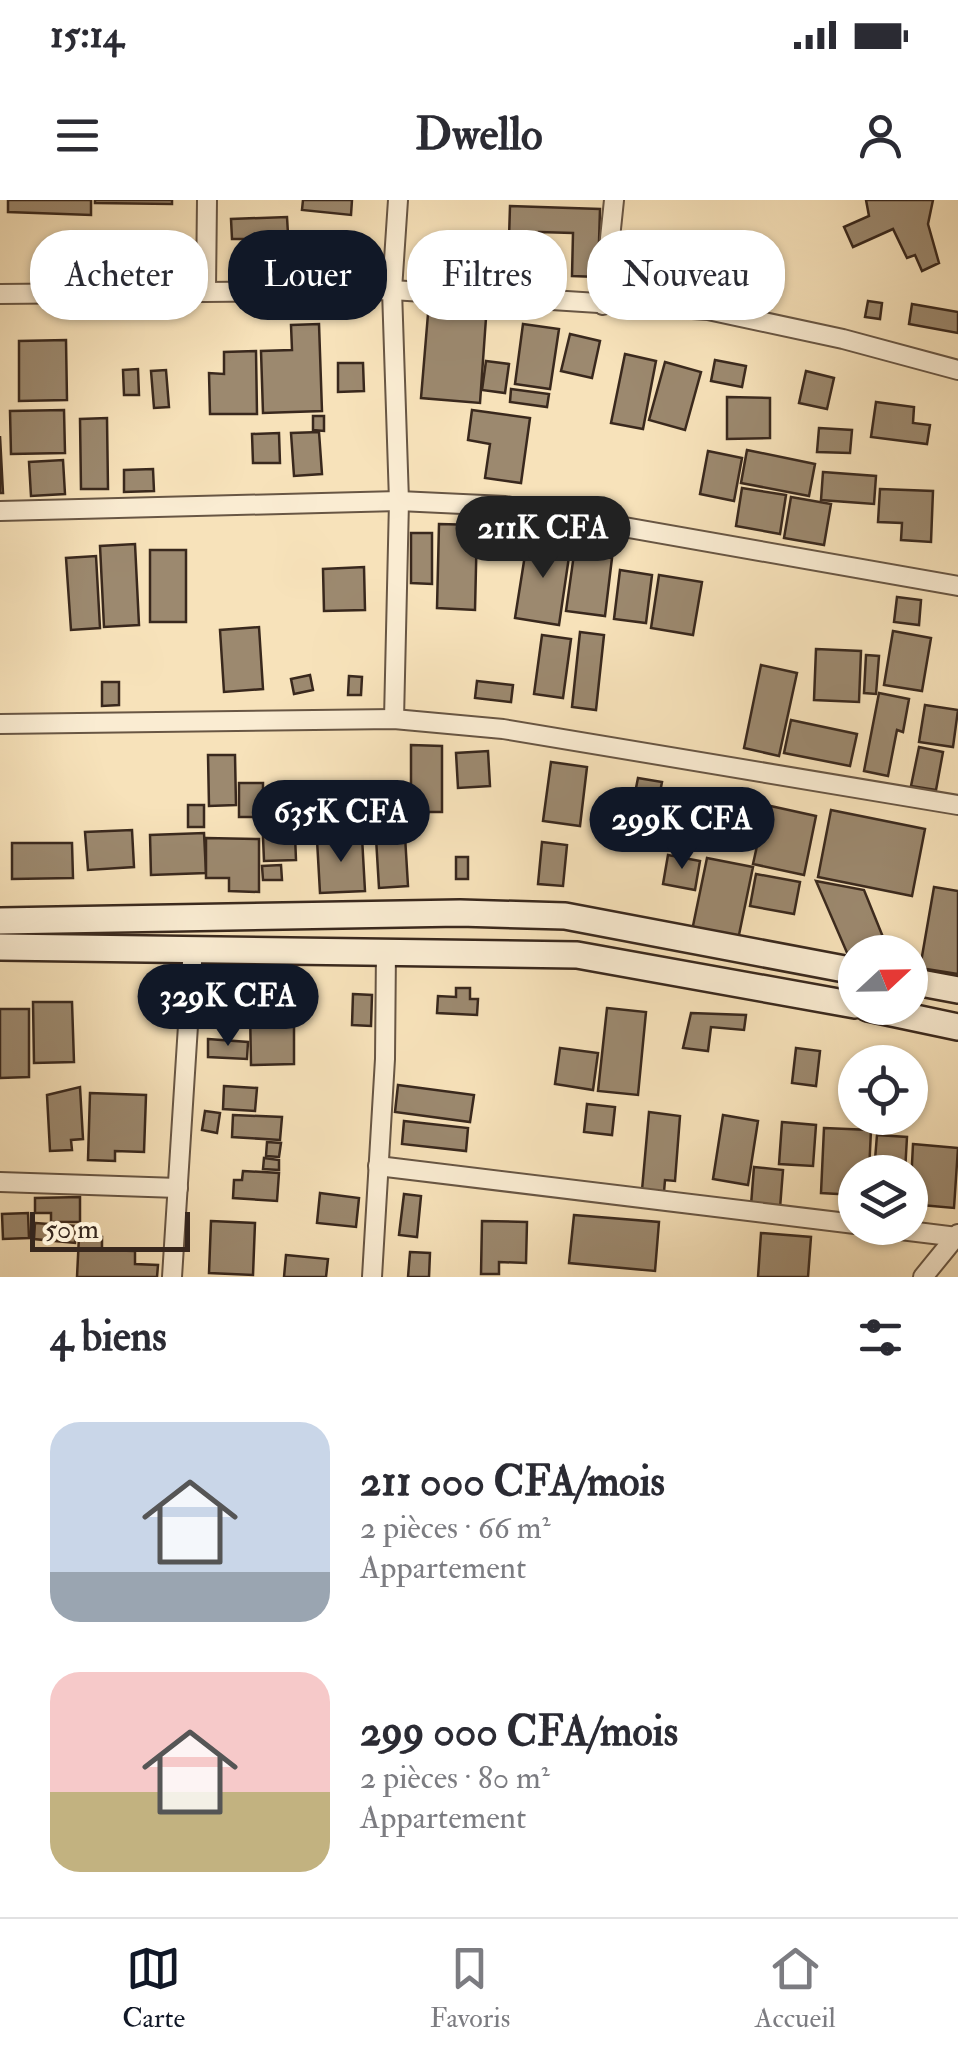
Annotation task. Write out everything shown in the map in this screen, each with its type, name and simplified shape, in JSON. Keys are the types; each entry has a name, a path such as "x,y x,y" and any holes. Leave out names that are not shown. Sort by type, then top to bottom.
{"street":[{"path":"207,200 207,230"},
{"path":"394,719 399,502 392,290 398,200"},
{"path":"611,230 614,200"},
{"path":"208,289 392,290 587,305"},
{"path":"0,294 30,293"},
{"path":"756,320 843,338 958,370"},
{"path":"0,510 399,502 505,506 958,586"},
{"path":"0,724 394,719 503,729 958,806"},
{"path":"0,920 460,912 565,916 838,968"},
{"path":"0,947 576,955 838,1002"},
{"path":"172,1277 193,948"},
{"path":"372,1277 386,950"},
{"path":"928,984 958,990"},
{"path":"928,1021 958,1028"},
{"path":"378,1166 838,1222"},
{"path":"0,1182 178,1188"},
{"path":"928,1232 957,1235"},
{"path":"923,1277 957,1235"}],"building":[{"path":"8,200 91,200 91,215 8,212"},
{"path":"172,200 172,204 95,203"},
{"path":"303,200 352,200 351,215 302,210"},
{"path":"866,200 933,200 928,224 939,263 922,271 915,255 907,258 893,229 853,247 844,227 869,216"},
{"path":"510,206 600,209 599,230 587,230 587,277 572,276 573,233 509,230"},
{"path":"287,217 288,230 232,230 231,219"},
{"path":"868,301 882,303 880,319 865,317"},
{"path":"912,304 958,312 958,333 909,324"},
{"path":"428,320 486,320 480,403 421,398"},
{"path":"319,324 322,411 263,413 261,351 292,350 291,325"},
{"path":"523,324 559,329 550,389 515,384"},
{"path":"570,334 600,341 592,378 561,371"},
{"path":"66,340 67,400 19,401 19,341"},
{"path":"256,351 257,414 210,414 209,373 224,374 224,352"},
{"path":"625,354 656,361 643,429 611,423"},
{"path":"715,360 746,366 742,387 711,381"},
{"path":"486,361 509,364 505,393 482,390"},
{"path":"665,362 701,372 685,430 649,420"},
{"path":"338,363 363,363 364,391 338,392"},
{"path":"138,369 139,395 124,395 123,370"},
{"path":"166,370 169,407 154,408 151,371"},
{"path":"806,371 834,378 827,409 799,403"},
{"path":"511,389 549,394 547,407 510,402"},
{"path":"727,397 770,398 770,438 727,439"},
{"path":"876,402 914,407 913,423 930,425 927,444 871,437"},
{"path":"64,410 65,453 11,454 10,411"},
{"path":"472,410 530,418 521,483 485,478 490,444 468,440"},
{"path":"313,416 324,416 324,431 313,430"},
{"path":"107,418 108,489 81,489 80,419"},
{"path":"819,428 852,430 850,453 817,452"},
{"path":"319,432 322,474 294,476 291,433"},
{"path":"279,433 280,463 253,463 252,434"},
{"path":"0,436 3,493 0,493"},
{"path":"747,450 815,464 809,496 741,483"},
{"path":"708,451 742,458 734,501 700,494"},
{"path":"63,460 65,494 31,496 29,462"},
{"path":"153,469 154,491 124,492 124,470"},
{"path":"823,472 876,476 874,504 821,500"},
{"path":"742,488 786,495 780,534 736,526"},
{"path":"880,489 933,491 931,542 901,540 902,523 878,522"},
{"path":"791,497 831,504 824,545 784,538"},
{"path":"439,524 477,525 475,610 437,608"},
{"path":"411,533 432,533 432,584 411,583"},
{"path":"528,536 571,543 559,625 515,618"},
{"path":"135,544 139,625 104,627 100,546"},
{"path":"150,550 186,550 186,622 150,622"},
{"path":"574,554 612,558 605,616 566,611"},
{"path":"96,556 100,628 71,630 66,558"},
{"path":"364,567 365,610 324,611 323,569"},
{"path":"620,570 652,575 646,623 614,619"},
{"path":"659,575 702,582 693,635 651,628"},
{"path":"897,597 921,600 919,625 894,622"},
{"path":"259,627 263,689 224,692 220,630"},
{"path":"893,631 931,638 922,691 884,685"},
{"path":"580,632 604,635 596,710 572,707"},
{"path":"542,635 571,639 563,698 534,694"},
{"path":"816,649 861,651 859,702 814,700"},
{"path":"866,655 879,656 876,694 864,693"},
{"path":"761,665 797,673 779,756 744,748"},
{"path":"310,675 313,690 294,694 291,679"},
{"path":"349,676 362,677 361,695 348,695"},
{"path":"477,681 513,685 511,702 475,698"},
{"path":"102,682 119,682 119,705 102,706"},
{"path":"879,693 909,699 903,732 897,730 888,776 864,771"},
{"path":"925,705 958,710 953,747 919,742"},
{"path":"791,720 857,734 850,766 784,753"},
{"path":"411,745 442,746 442,812 411,812"},
{"path":"919,747 943,752 936,790 911,786"},
{"path":"488,751 490,786 458,788 456,753"},
{"path":"208,755 235,755 236,805 209,806"},
{"path":"551,762 587,767 580,826 543,821"},
{"path":"638,778 662,782 654,823 630,818"},
{"path":"239,783 263,783 263,817 239,817"},
{"path":"188,805 204,805 204,827 188,827"},
{"path":"766,805 816,816 804,875 753,864"},
{"path":"831,810 925,829 912,896 818,877"},
{"path":"132,830 134,867 88,870 85,832"},
{"path":"204,833 206,873 151,875 150,835"},
{"path":"295,835 296,860 264,861 263,837"},
{"path":"405,836 408,886 379,888 376,838"},
{"path":"362,837 365,891 320,893 317,840"},
{"path":"206,838 259,839 259,892 229,891 229,878 206,878"},
{"path":"542,842 567,845 563,886 538,884"},
{"path":"12,843 72,843 73,878 12,879"},
{"path":"668,855 700,861 695,890 663,884"},
{"path":"456,857 468,857 468,879 456,879"},
{"path":"707,858 753,867 734,959 688,950"},
{"path":"281,865 282,880 263,880 262,866"},
{"path":"756,874 800,882 794,914 750,906"},
{"path":"816,881 864,890 882,935 839,935"},
{"path":"934,887 958,891 958,974 928,969 926,935"},
{"path":"456,988 470,988 470,999 478,999 477,1015 437,1013 438,996 456,997"},
{"path":"353,994 372,995 371,1026 352,1025"},
{"path":"33,1002 72,1002 74,1062 34,1063"},
{"path":"261,1004 284,1004 284,1022 294,1021 294,1064 251,1065 250,1010 261,1010"},
{"path":"607,1008 646,1012 638,1095 598,1091"},
{"path":"0,1009 29,1009 29,1077 0,1078"},
{"path":"691,1013 746,1015 744,1030 711,1027 708,1051 683,1048"},
{"path":"208,1039 248,1042 247,1059 208,1057"},
{"path":"560,1048 598,1053 593,1090 555,1084"},
{"path":"796,1048 820,1051 816,1086 792,1083"},
{"path":"398,1085 474,1095 470,1122 395,1112"},
{"path":"224,1086 257,1088 255,1111 223,1109"},
{"path":"80,1087 83,1139 71,1140 72,1150 50,1151 47,1095"},
{"path":"90,1093 146,1095 144,1152 115,1151 115,1161 88,1160"},
{"path":"587,1104 615,1107 612,1135 584,1132"},
{"path":"205,1111 220,1113 217,1133 202,1130"},
{"path":"649,1112 680,1116 675,1181 665,1180 664,1192 642,1190"},
{"path":"233,1115 282,1117 280,1140 232,1137"},
{"path":"723,1115 758,1121 748,1185 713,1179"},
{"path":"404,1121 468,1128 466,1151 402,1144"},
{"path":"782,1122 816,1125 813,1166 779,1164"},
{"path":"824,1128 838,1129 838,1135 871,1135 870,1155 838,1155 838,1194 821,1193"},
{"path":"877,1135 907,1137 906,1155 875,1155"},
{"path":"267,1142 281,1143 279,1157 266,1156"},
{"path":"913,1144 958,1148 954,1208 928,1206 928,1155 912,1155"},
{"path":"264,1158 279,1160 279,1170 263,1169"},
{"path":"754,1167 783,1170 780,1208 751,1205"},
{"path":"243,1171 279,1173 277,1201 233,1198 234,1180 242,1180"},
{"path":"320,1193 359,1198 356,1227 317,1223"},
{"path":"404,1194 421,1196 417,1237 399,1235"},
{"path":"80,1197 80,1222 51,1222 51,1213 35,1213 35,1198"},
{"path":"28,1213 29,1238 3,1239 2,1214"},
{"path":"574,1215 659,1222 655,1271 569,1263"},
{"path":"211,1221 255,1223 253,1275 209,1273"},
{"path":"482,1221 527,1222 526,1263 499,1262 499,1274 481,1274"},
{"path":"35,1223 76,1226 75,1243 34,1239"},
{"path":"761,1233 811,1237 808,1277 758,1277"},
{"path":"79,1236 102,1237 102,1250 135,1251 135,1264 158,1265 157,1277 77,1277"},
{"path":"410,1252 430,1253 429,1277 408,1277"},
{"path":"286,1255 328,1259 326,1277 284,1277"}]}
